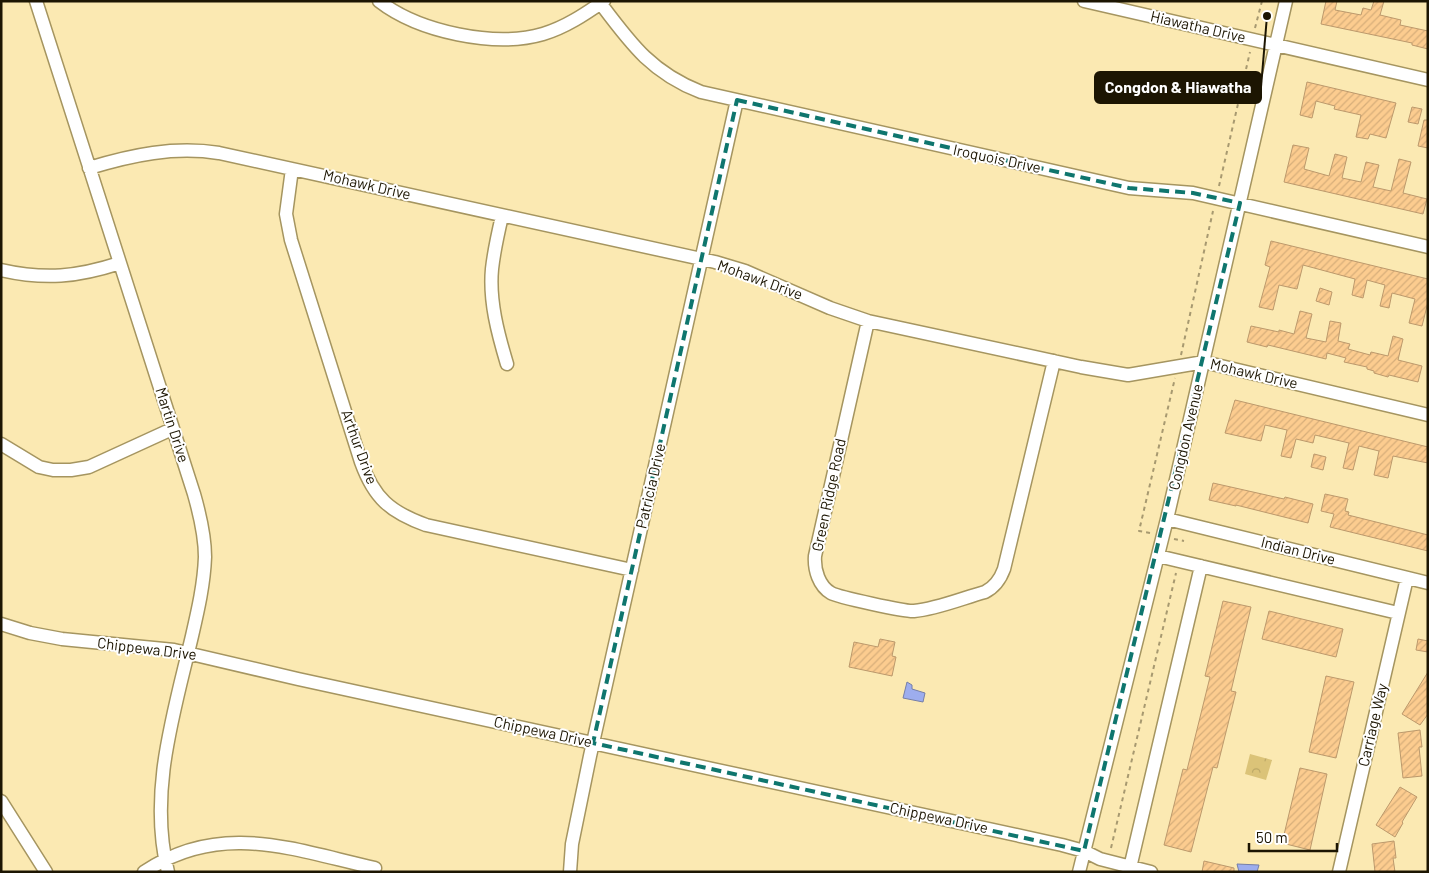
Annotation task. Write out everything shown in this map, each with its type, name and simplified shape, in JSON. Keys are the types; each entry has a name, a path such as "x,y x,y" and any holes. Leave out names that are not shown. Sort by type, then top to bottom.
{"street":[{"name":"Martin Drive","path":"36,1 194,494 204,535 205,555 202,590 163,768 160,799 167,866"},
{"path":"379,1 396,12 427,25 475,36 501,39 528,37 550,32 572,22 602,2"},
{"name":"Hiawatha Drive","path":"1084,1 1428,80"},
{"name":"Congdon Avenue","path":"1079,872 1167,519 1286,1"},
{"name":"Iroquois Drive","path":"602,2 633,45 663,73 701,92 1129,188 1193,193 1240,203 1428,248"},
{"name":"Patricia Drive","path":"570,872 572,844 593,742 737,100"},
{"name":"Mohawk Drive","path":"89,168 148,153 186,151 219,153 701,259 745,271 837,311 868,321 1128,375 1204,362 1428,415"},
{"name":"Arthur Drive","path":"292,168 286,214 291,240 361,462 378,496 399,514 426,525 632,570"},
{"path":"502,216 494,257 492,285 497,328 506,364"},
{"path":"1,270 38,276 63,276 86,273 120,263"},
{"name":"Green Ridge Road","path":"868,321 815,566 820,580 831,593 901,610 919,611 985,592 992,588 999,580 1004,569 1054,361"},
{"path":"1,444 39,467 52,470 71,470 89,467 172,429"},
{"name":"Indian Drive","path":"1167,519 1428,583"},
{"path":"1158,556 1398,613"},
{"path":"1129,869 1201,566"},
{"name":"Carriage Way","path":"1339,872 1407,578"},
{"name":"Chippewa Drive","path":"1,624 30,633 62,639 141,646 188,653 298,679 593,742 1084,851 1129,869 1152,872"},
{"path":"1,801 46,872"},
{"path":"144,872 167,866 178,854 207,844 245,842 274,846 374,868"}],"path":[{"path":"1256,26 1262,1"},
{"path":"1218,188 1250,50"},
{"path":"1181,353 1214,206"},
{"path":"1151,534 1139,531 1175,378"},
{"path":"1172,539 1184,541"},
{"path":"1110,851 1177,568"}],"highlighted area":[{"path":"737,100 1129,188 1193,193 1240,203 1084,851 593,743"}],"green space":[{"path":"1250,754 1272,760 1266,780 1245,774"}],"water":[{"path":"907,682 912,685 912,689 925,693 923,702 903,698"},
{"path":"1237,864 1259,865 1257,872 1239,872"}],"building":[{"path":"1326,1 1337,1 1335,10 1361,15 1363,8 1371,10 1374,1 1384,1 1380,15 1401,20 1400,25 1428,31 1428,49 1412,45 1412,43 1321,24"},
{"path":"1307,82 1396,103 1386,138 1370,134 1368,139 1356,137 1361,115 1334,109 1335,106 1316,101 1312,118 1300,115"},
{"path":"1412,107 1422,109 1418,124 1408,122"},
{"path":"1424,120 1428,120 1428,148 1418,146"},
{"path":"1293,145 1309,148 1304,169 1329,176 1335,154 1347,157 1342,178 1361,182 1366,162 1379,165 1373,187 1391,191 1399,159 1411,162 1403,193 1427,199 1423,214 1284,182"},
{"path":"1271,241 1428,279 1428,302 1422,326 1409,323 1415,299 1392,293 1389,308 1380,306 1385,285 1367,280 1363,298 1352,295 1355,279 1303,265 1297,289 1279,285 1273,310 1259,307 1270,267 1265,265"},
{"path":"1320,288 1332,292 1329,305 1316,301"},
{"path":"1300,311 1312,314 1306,338 1326,342 1330,321 1341,323 1338,341 1350,344 1348,349 1370,355 1371,352 1388,356 1393,336 1403,339 1398,360 1422,366 1418,382 1374,373 1374,371 1367,369 1367,367 1344,362 1346,358 1327,353 1326,359 1247,342 1251,326 1294,334"},
{"path":"1235,400 1428,447 1428,463 1393,456 1388,478 1374,475 1379,451 1359,446 1353,470 1343,468 1349,443 1315,435 1313,443 1296,439 1291,458 1281,456 1287,430 1265,425 1261,441 1225,433"},
{"path":"1314,454 1326,457 1323,470 1311,467"},
{"path":"1213,483 1313,504 1308,523 1209,500"},
{"path":"1325,494 1348,499 1345,511 1349,512 1348,515 1428,535 1428,551 1330,527 1334,514 1321,511"},
{"path":"1223,601 1251,607 1231,691 1236,692 1217,768 1213,767 1191,852 1164,845 1183,769 1187,770 1210,677 1205,676"},
{"path":"1269,611 1343,629 1336,657 1262,639"},
{"path":"880,639 895,642 892,656 896,657 892,676 849,667 854,642 878,647"},
{"path":"1418,639 1428,641 1428,652 1416,650"},
{"path":"1428,672 1428,714 1420,725 1402,714"},
{"path":"1326,676 1354,682 1336,758 1309,752"},
{"path":"1420,730 1422,747 1419,747 1422,776 1403,778 1398,733"},
{"path":"1300,768 1327,774 1310,850 1282,843"},
{"path":"1400,787 1417,797 1395,837 1376,825"},
{"path":"1394,841 1396,858 1393,858 1395,872 1375,872 1372,844"},
{"path":"1204,861 1234,868 1234,872 1202,872"}],"place":[{"name":"Congdon & Hiawatha","path":"1267,16"}]}
